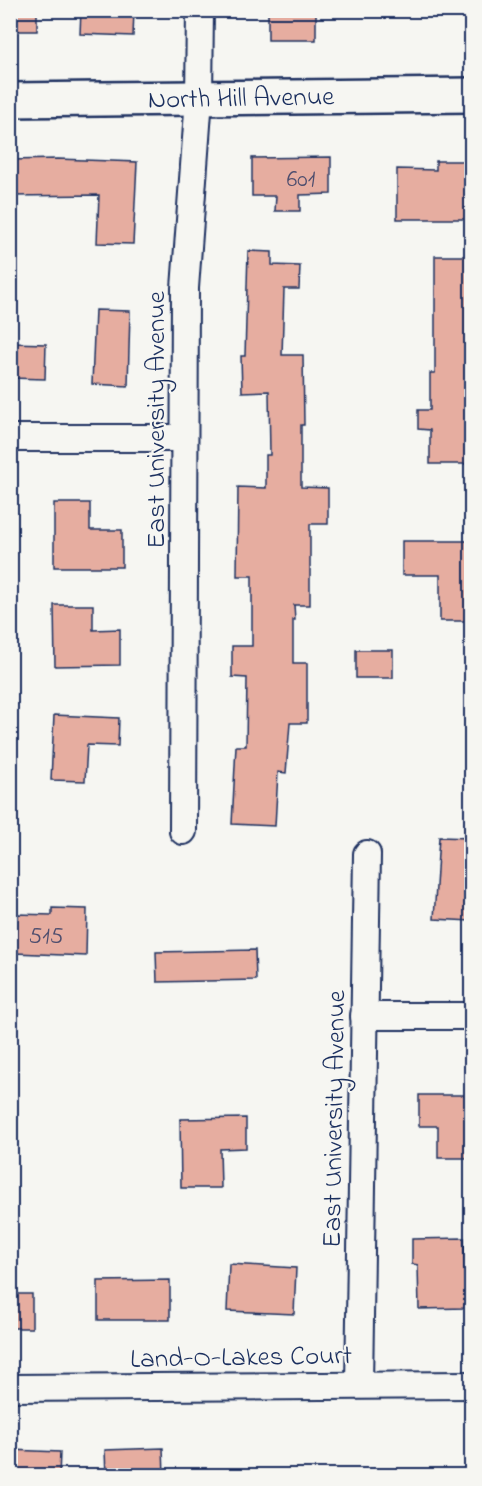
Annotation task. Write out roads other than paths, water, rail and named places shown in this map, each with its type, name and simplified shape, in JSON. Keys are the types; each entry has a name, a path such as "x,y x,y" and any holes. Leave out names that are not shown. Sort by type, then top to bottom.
{"street":[{"name":"East University Avenue","path":"183,831 185,288 199,98 200,10"},
{"name":"North Hill Avenue","path":"10,100 471,95"},
{"path":"10,438 184,438"},
{"name":"East University Avenue","path":"359,1385 367,854"},
{"path":"364,1016 471,1016"},
{"name":"Land-O-Lakes Court","path":"10,1388 471,1385"}]}
